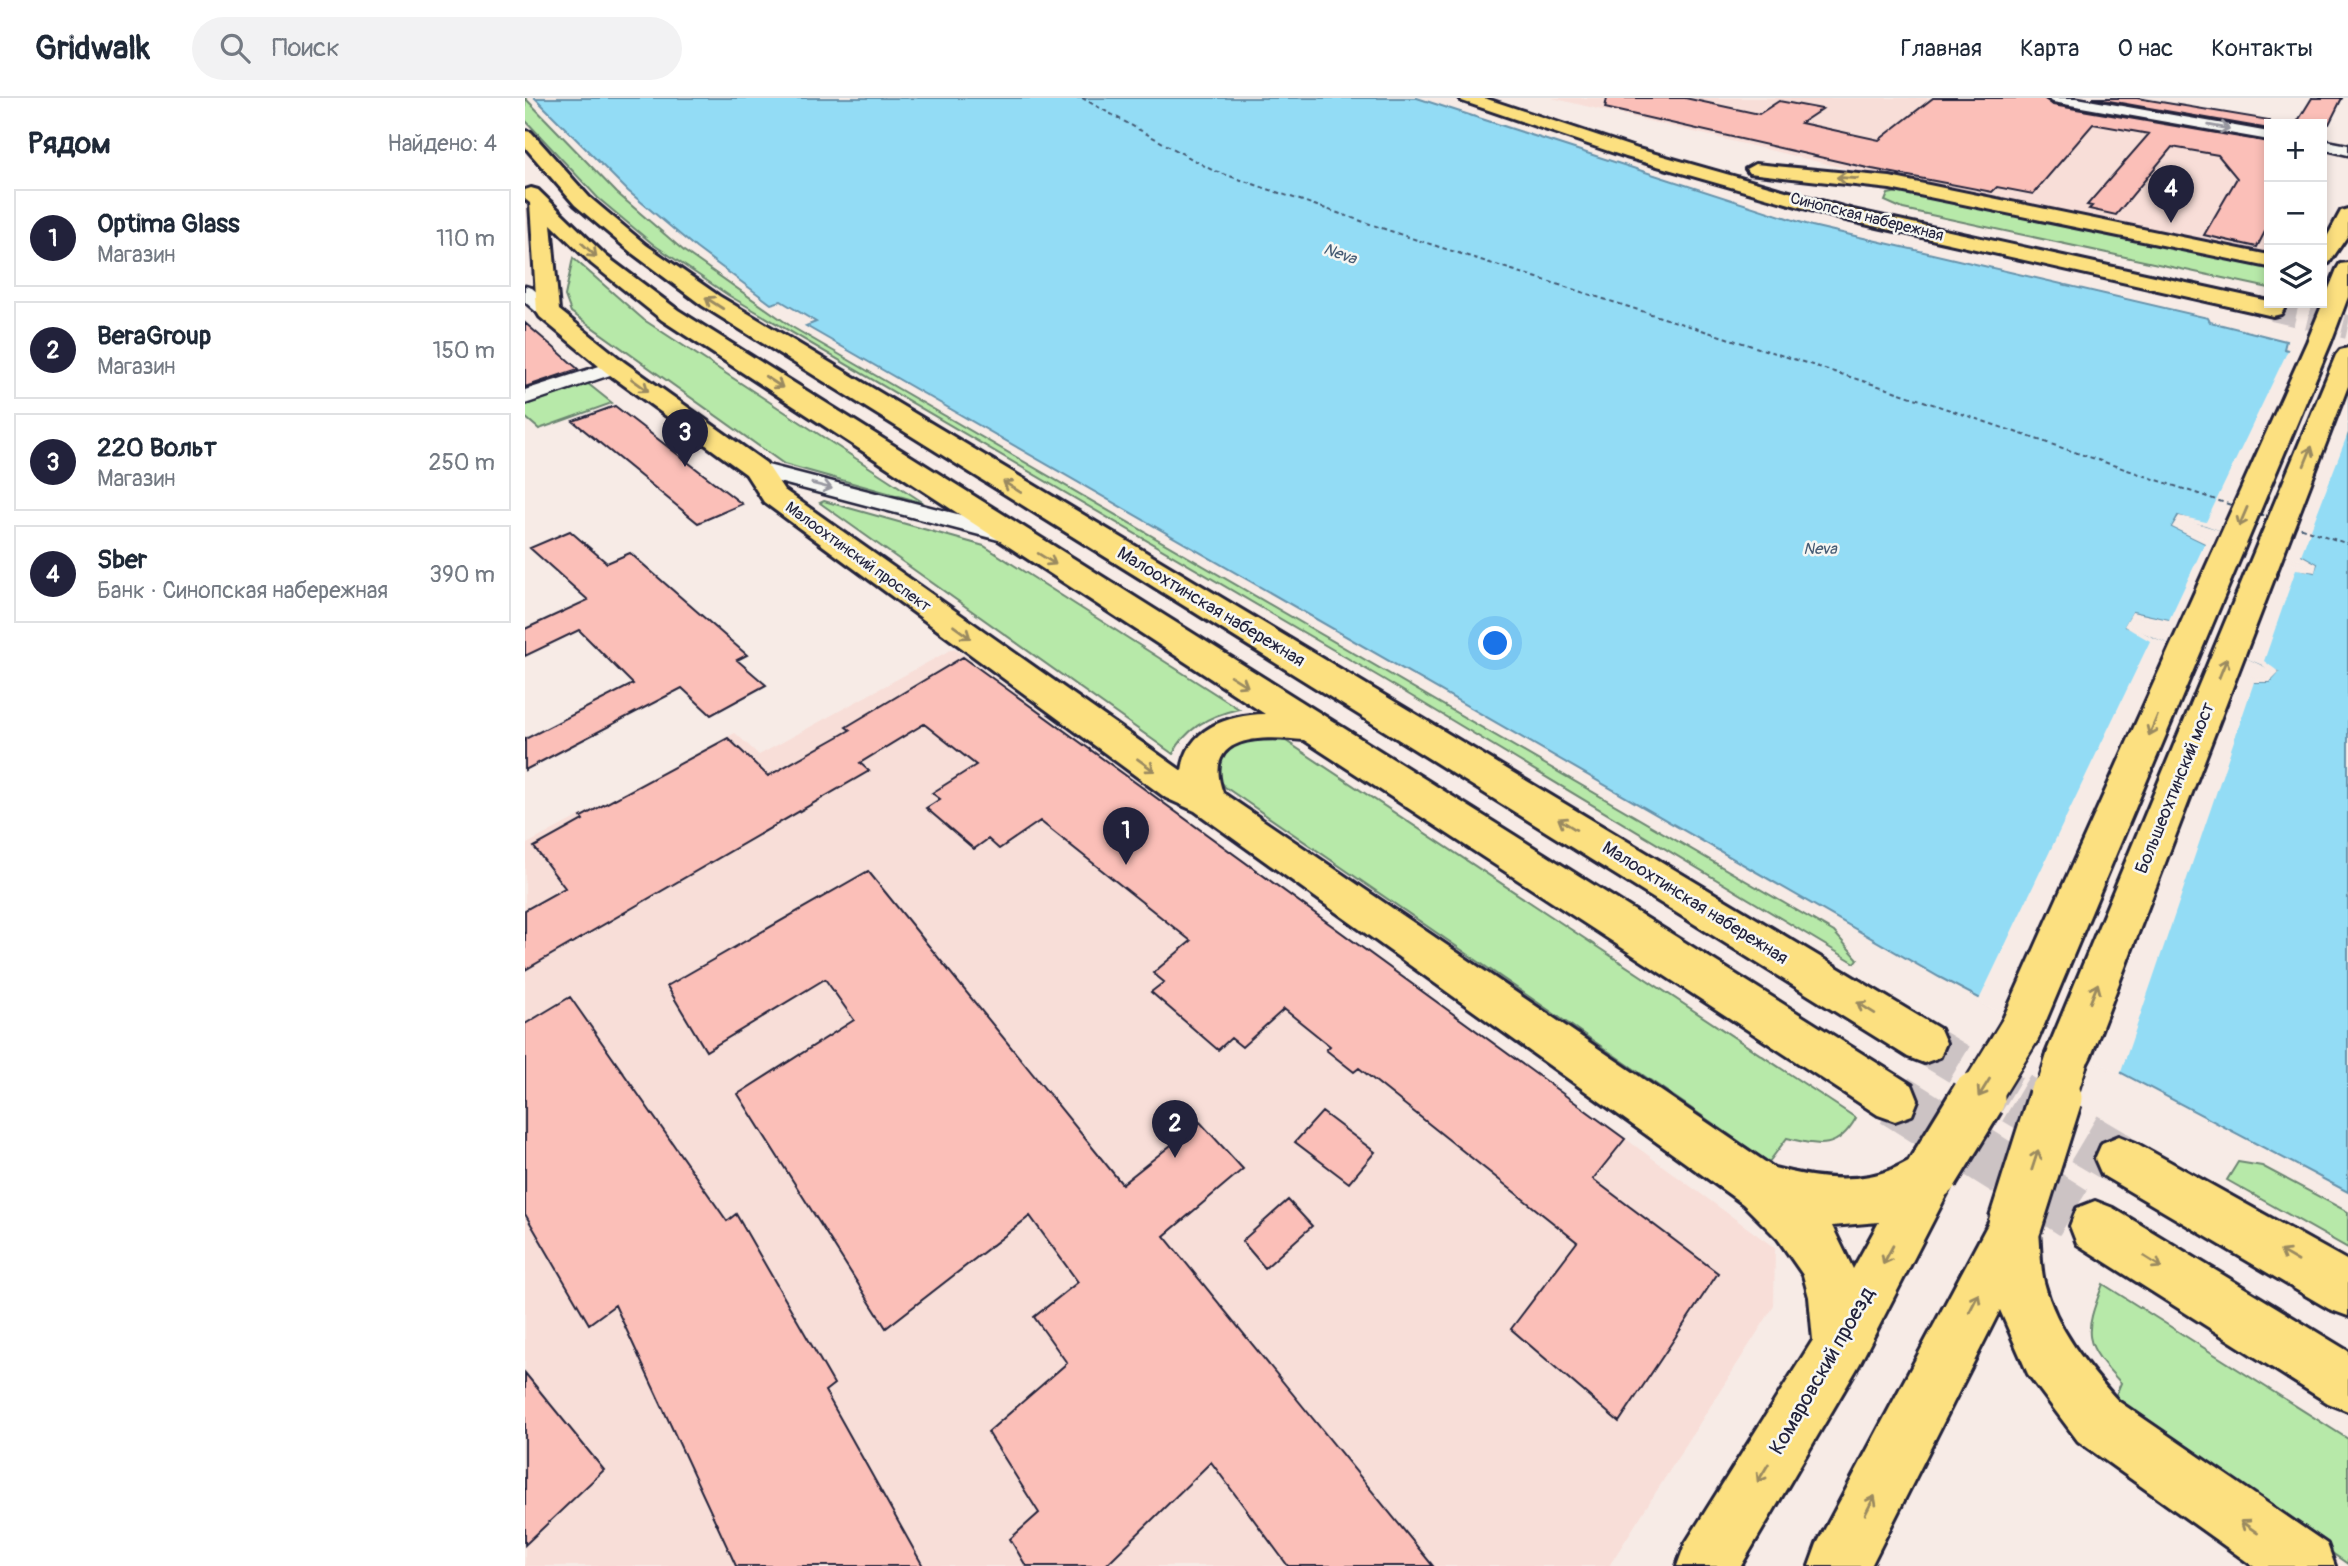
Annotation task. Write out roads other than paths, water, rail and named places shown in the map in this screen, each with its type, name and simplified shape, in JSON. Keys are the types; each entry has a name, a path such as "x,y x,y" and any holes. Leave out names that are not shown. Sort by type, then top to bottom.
{"main road":[{"name":"Синопская набережная","path":"1468,98 1664,163 1861,217 2264,301"},
{"name":"Синопская набережная","path":"1504,98 1785,188 2264,300"},
{"name":"Малоохтинская набережная","path":"525,136 582,201 639,249 711,301 1924,1043"},
{"path":"1638,142 1666,146 1752,169 1871,180 1915,188 2264,260"},
{"path":"1664,163 1678,172 1707,182 1838,222 2315,337"},
{"path":"1915,188 1885,189 1871,196 1879,206 1949,226"},
{"path":"532,196 548,312"},
{"path":"532,196 599,260 670,315 1895,1100"},
{"path":"2327,252 2348,215"},
{"path":"1760,1187 1800,1199 1845,1203 1893,1195 1932,1173 2020,1030 2315,337 2330,288 2348,269"},
{"name":"Малоохтинский проспект","path":"548,312 615,367 756,469 774,496 1179,788 1208,802 1760,1187"},
{"name":"Большеохтинский мост","path":"2015,1225 2068,1056 2315,337"},
{"path":"1208,802 1200,776 1201,761 1208,748 1222,736 1258,725 1313,728"},
{"path":"2119,1159 2348,1290"},
{"name":"Комаровский проезд","path":"1707,1566 1840,1346 1932,1173"},
{"path":"1760,1187 1804,1228 1821,1255 1836,1294 1840,1314 1840,1346"},
{"path":"1839,1566 2015,1225"},
{"path":"2015,1225 2014,1268 2028,1316 2040,1342 2076,1397 2098,1421 2305,1566"},
{"path":"2095,1226 2348,1383"}],"street":[{"path":"2053,98 2264,135"},
{"path":"2327,146 2348,150"},
{"name":"Малоохтинский проспект","path":"525,292 548,312"},
{"path":"525,397 615,367"},
{"path":"756,469 1010,535"}],"water":[{"name":"Neva","path":"535,98 1417,98 1812,226 2208,318 2210,322 2286,341 2284,349 2348,365 2348,1192 1939,977 806,326 816,322 781,301 771,304 696,248 628,191","holes":["2178,516 2301,555 2317,564 2314,572 2205,543 2172,527","2133,612 2169,620 2278,672 2269,682 2254,682 2125,626"]}],"tunnel":[{"path":"2273,309 2348,327"},
{"path":"1924,1043 2019,1100"},
{"path":"2016,1098 2119,1159"},
{"path":"1895,1100 2095,1226"}],"place":[{"name":"Sber","path":"2171,223"},
{"name":"220 Вольт","path":"685,467"},
{"name":"Optima Glass","path":"1126,865"},
{"name":"BeraGroup","path":"1175,1158"}]}
